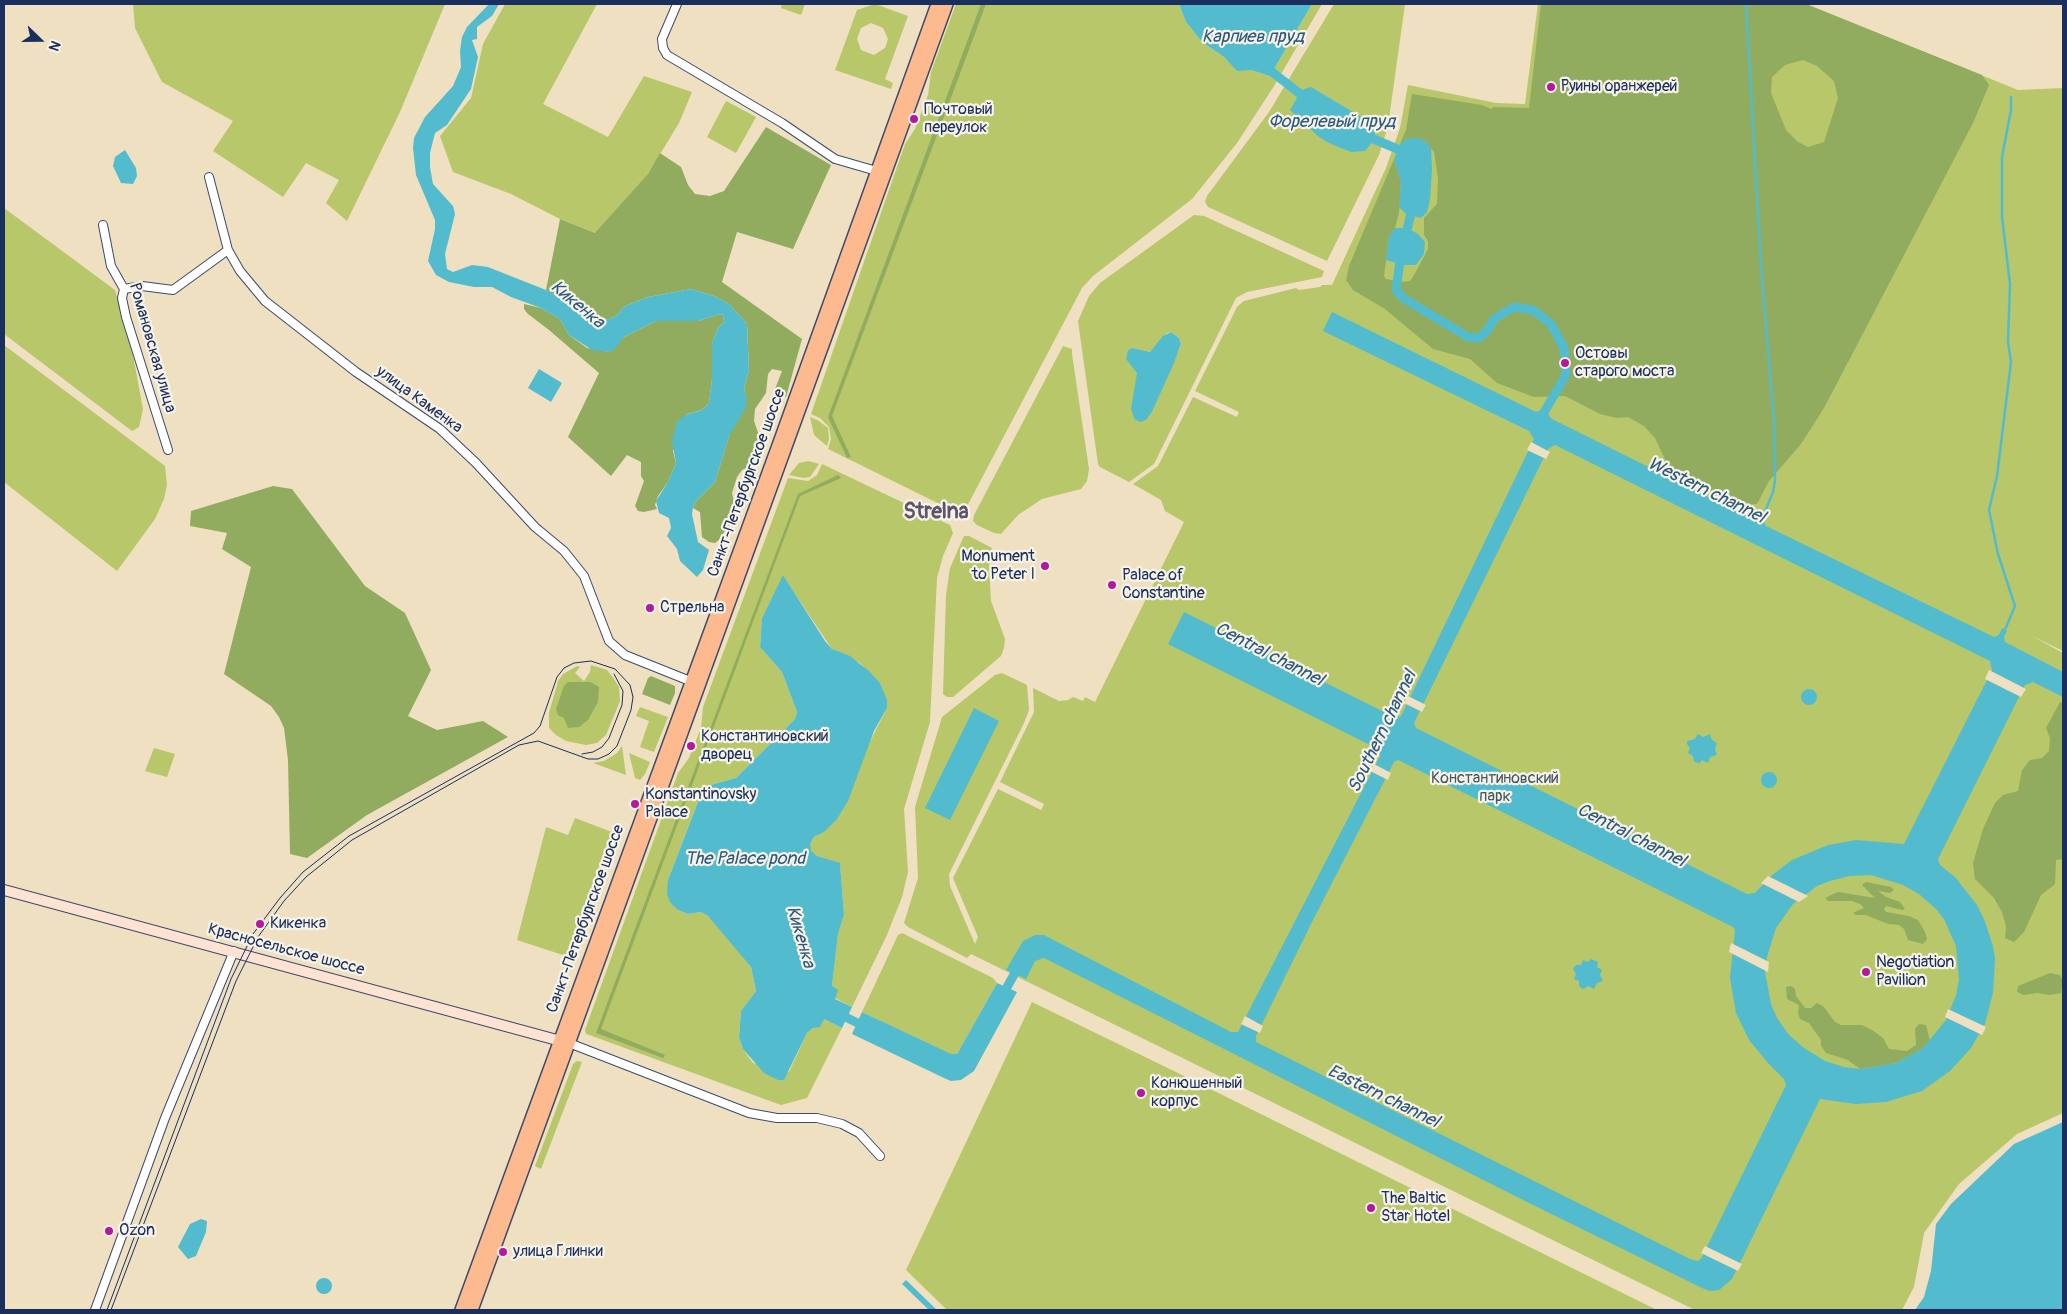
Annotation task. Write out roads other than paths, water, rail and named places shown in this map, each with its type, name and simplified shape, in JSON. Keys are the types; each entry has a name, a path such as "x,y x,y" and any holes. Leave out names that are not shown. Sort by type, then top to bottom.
{"main road":[{"name":"Санкт-Петербургское шоссе","path":"881,172 937,4"},
{"name":"Санкт-Петербургское шоссе","path":"461,1310 564,1042 881,172 947,4"},
{"name":"Красносельское шоссе","path":"4,890 564,1042"},
{"name":"Санкт-Петербургское шоссе","path":"472,1310 564,1042"}],"street":[{"path":"677,4 662,40 663,48 667,55 782,123 835,159 881,172"},
{"name":"улица Каменка","path":"209,177 228,250 240,271 265,301 356,372 440,429 476,463 535,527 564,552 584,576 609,641 625,655 695,683"},
{"name":"Романовская улица","path":"103,225 111,266 124,289 122,298 126,317 168,450"},
{"path":"124,289 142,286 173,290 228,250"},
{"path":"95,1310 166,1118 234,951"},
{"path":"564,1042 749,1113 777,1118 817,1118 842,1124 858,1133 880,1156"}],"water":[{"path":"489,4 499,4 492,16 477,27 477,39 472,40 478,57 471,89 447,125 435,133 430,153 433,184 453,206 455,214 445,254 447,269 453,272 472,265 488,267 551,292 585,319 592,320 610,319 617,315 625,306 648,297 691,289 714,296 729,304 747,324 749,370 744,389 747,399 745,409 729,436 715,482 695,502 693,508 692,514 698,542 709,550 703,570 697,577 680,561 677,549 667,536 671,528 669,518 659,513 656,501 668,482 676,463 672,441 677,421 688,414 702,410 709,403 712,379 712,343 718,328 724,322 723,315 720,314 698,321 656,321 624,337 614,350 609,352 592,350 569,335 560,319 541,308 511,297 492,287 474,287 449,282 436,275 428,261 435,229 435,220 416,175 413,148 414,138 425,117 453,86 461,67 460,51 462,37 467,27"},
{"name":"Карпиев пруд","path":"1179,4 1312,4 1270,76 1251,70 1237,71 1224,57 1202,42 1186,22"},
{"name":"Форелевый пруд","path":"1311,87 1368,121 1375,130 1375,139 1365,151 1351,152 1331,144 1319,137 1290,110 1304,89"},
{"path":"1418,138 1425,141 1431,148 1432,169 1430,200 1427,212 1421,218 1406,214 1399,207 1401,182 1394,159 1400,144 1406,139"},
{"path":"125,150 136,168 137,176 133,184 121,183 113,166 115,157"},
{"path":"1395,228 1407,228 1418,234 1425,242 1424,254 1416,265 1404,265 1386,260 1389,237"},
{"path":"1332,312 1536,412 1541,410 1546,403 1551,406 1548,414 1552,419 1753,519 1757,518 1761,511 1768,514 1764,522 1766,526 1994,637 1999,635 2002,628 2007,631 2004,637 2005,642 2063,672 2063,697 2033,682 2025,685 1938,859 1940,865 1955,877 1977,905 1993,946 1995,959 1993,993 1985,1024 1971,1048 1950,1071 1922,1091 1886,1102 1856,1104 1820,1099 1732,1279 1719,1290 1710,1291 1702,1288 1527,1202 1044,958 1035,961 1026,979 1006,970 1023,941 1035,935 1044,935 1231,1032 1238,1032 1380,756 1380,750 1168,644 1184,612 1396,718 1401,716 1534,439 1529,431 1323,331","holes":["1555,445 1990,661 1992,670 1904,844 1856,840 1828,845 1792,860 1771,876 1755,893 1747,894 1416,728 1414,723 1548,449","1398,760 1733,927 1735,930 1730,978 1736,1013 1749,1040 1784,1079 1786,1085 1701,1259 1697,1261 1690,1259 1256,1042 1256,1036 1312,922 1394,762","1871,875 1903,885 1919,894 1936,909 1944,919 1956,946 1959,980 1956,995 1946,1020 1923,1048 1896,1063 1860,1069 1844,1067 1825,1061 1804,1048 1789,1035 1777,1018 1771,1004 1765,972 1767,957 1776,928 1793,904 1817,886 1849,876"]},
{"path":"1171,332 1179,338 1181,344 1174,363 1152,412 1147,419 1141,422 1135,420 1131,409 1137,373 1126,359 1128,350 1133,348 1150,352 1163,336"},
{"path":"539,369 562,383 551,402 528,388"},
{"name":"The Palace pond","path":"783,575 832,649 850,656 869,671 880,683 887,700 887,708 874,731 848,801 837,819 824,832 814,837 810,844 811,851 817,856 840,863 844,915 838,934 832,986 838,990 835,999 852,1007 842,1028 824,1019 820,1027 813,1028 807,1033 784,1080 778,1080 764,1073 743,1049 739,1037 741,1011 756,991 751,967 708,916 701,912 688,914 678,910 670,902 667,894 668,880 703,789 736,778 795,719 797,712 782,672 760,647 762,618"},
{"path":"1806,689 1812,689 1817,694 1815,703 1806,705 1801,700 1801,694"},
{"path":"974,708 999,721 950,820 925,808"},
{"path":"1698,734 1703,737 1710,734 1712,740 1717,743 1715,749 1717,755 1710,757 1708,763 1702,760 1700,763 1694,762 1693,756 1688,753 1690,748 1687,741 1695,739"},
{"path":"1766,772 1772,772 1777,777 1775,786 1766,788 1761,783 1761,777"},
{"path":"1591,959 1598,962 1597,967 1602,970 1600,975 1603,981 1597,983 1594,989 1588,986 1583,989 1579,986 1579,981 1574,979 1576,974 1573,969 1576,965 1581,965 1583,960 1588,962"},
{"path":"997,983 1017,992 974,1071 961,1080 951,1081 852,1034 862,1012 951,1054 957,1054"},
{"path":"2063,1122 2063,1310 1915,1310 1924,1297 1931,1271 1936,1224 1951,1204 2014,1144"},
{"path":"201,1219 207,1221 206,1232 196,1256 188,1259 178,1247 190,1224"},
{"path":"324,1278 332,1286 324,1294 316,1286"},
{"path":"906,1280 937,1310 929,1310 902,1284"}],"waterway":[{"name":"Western channel","path":"1746,4 1761,266 1774,422 1775,480 1773,492 1764,514"},
{"path":"1267,68 1308,100"},
{"path":"2004,632 2015,606 1998,554 1989,510 1997,476 2011,362 2008,342 2010,284 2002,217 2002,157 2011,110 2011,97"},
{"path":"1364,135 1407,153"},
{"path":"1405,238 1413,205"},
{"path":"1401,254 1396,290 1403,298 1468,337 1479,338 1487,331 1494,319 1514,307 1533,310 1551,324 1564,348 1566,375 1543,414"},
{"path":"1002,996 1020,964"},
{"path":"837,1013 866,1027"}],"tram line":[{"path":"107,1310 231,979 253,934 280,898 303,872 349,836 534,733 540,726 557,677 564,668 574,663 591,661 615,669 630,685 633,697 631,710 617,746 609,754 598,759 588,759 538,741 519,745 352,840 306,877 284,901 258,937 236,981 111,1310"},
{"path":"582,754 593,752 602,747 609,738 622,705 623,691 614,674"}],"place":[{"name":"Руины оранжерей","path":"1551,87"},
{"name":"Почтовый переулок","path":"914,119"},
{"name":"Остовы старого моста","path":"1565,363"},
{"name":"Monument to Peter I","path":"1045,566"},
{"name":"Palace of Constantine","path":"1112,585"},
{"name":"Стрельна","path":"650,608"},
{"name":"Константиновский дворец","path":"691,746"},
{"name":"Konstantinovsky Palace","path":"635,804"},
{"name":"Кикенка","path":"260,924"},
{"name":"Negotiation Pavilion","path":"1866,972"},
{"name":"Конюшенный корпус","path":"1141,1093"},
{"name":"The Baltic Star Hotel","path":"1371,1208"},
{"name":"Ozon","path":"109,1231"},
{"name":"улица Глинки","path":"503,1252"}],"district":[{"name":"Strelna","path":"936,513"}],"water label":[{"name":"Central channel","path":"1269,655"},
{"name":"Southern channel","path":"1383,732"},
{"name":"Central channel","path":"1631,836"},
{"name":"Eastern channel","path":"1383,1097"}],"park label":[{"name":"Константиновский парк","path":"1495,788"}]}
